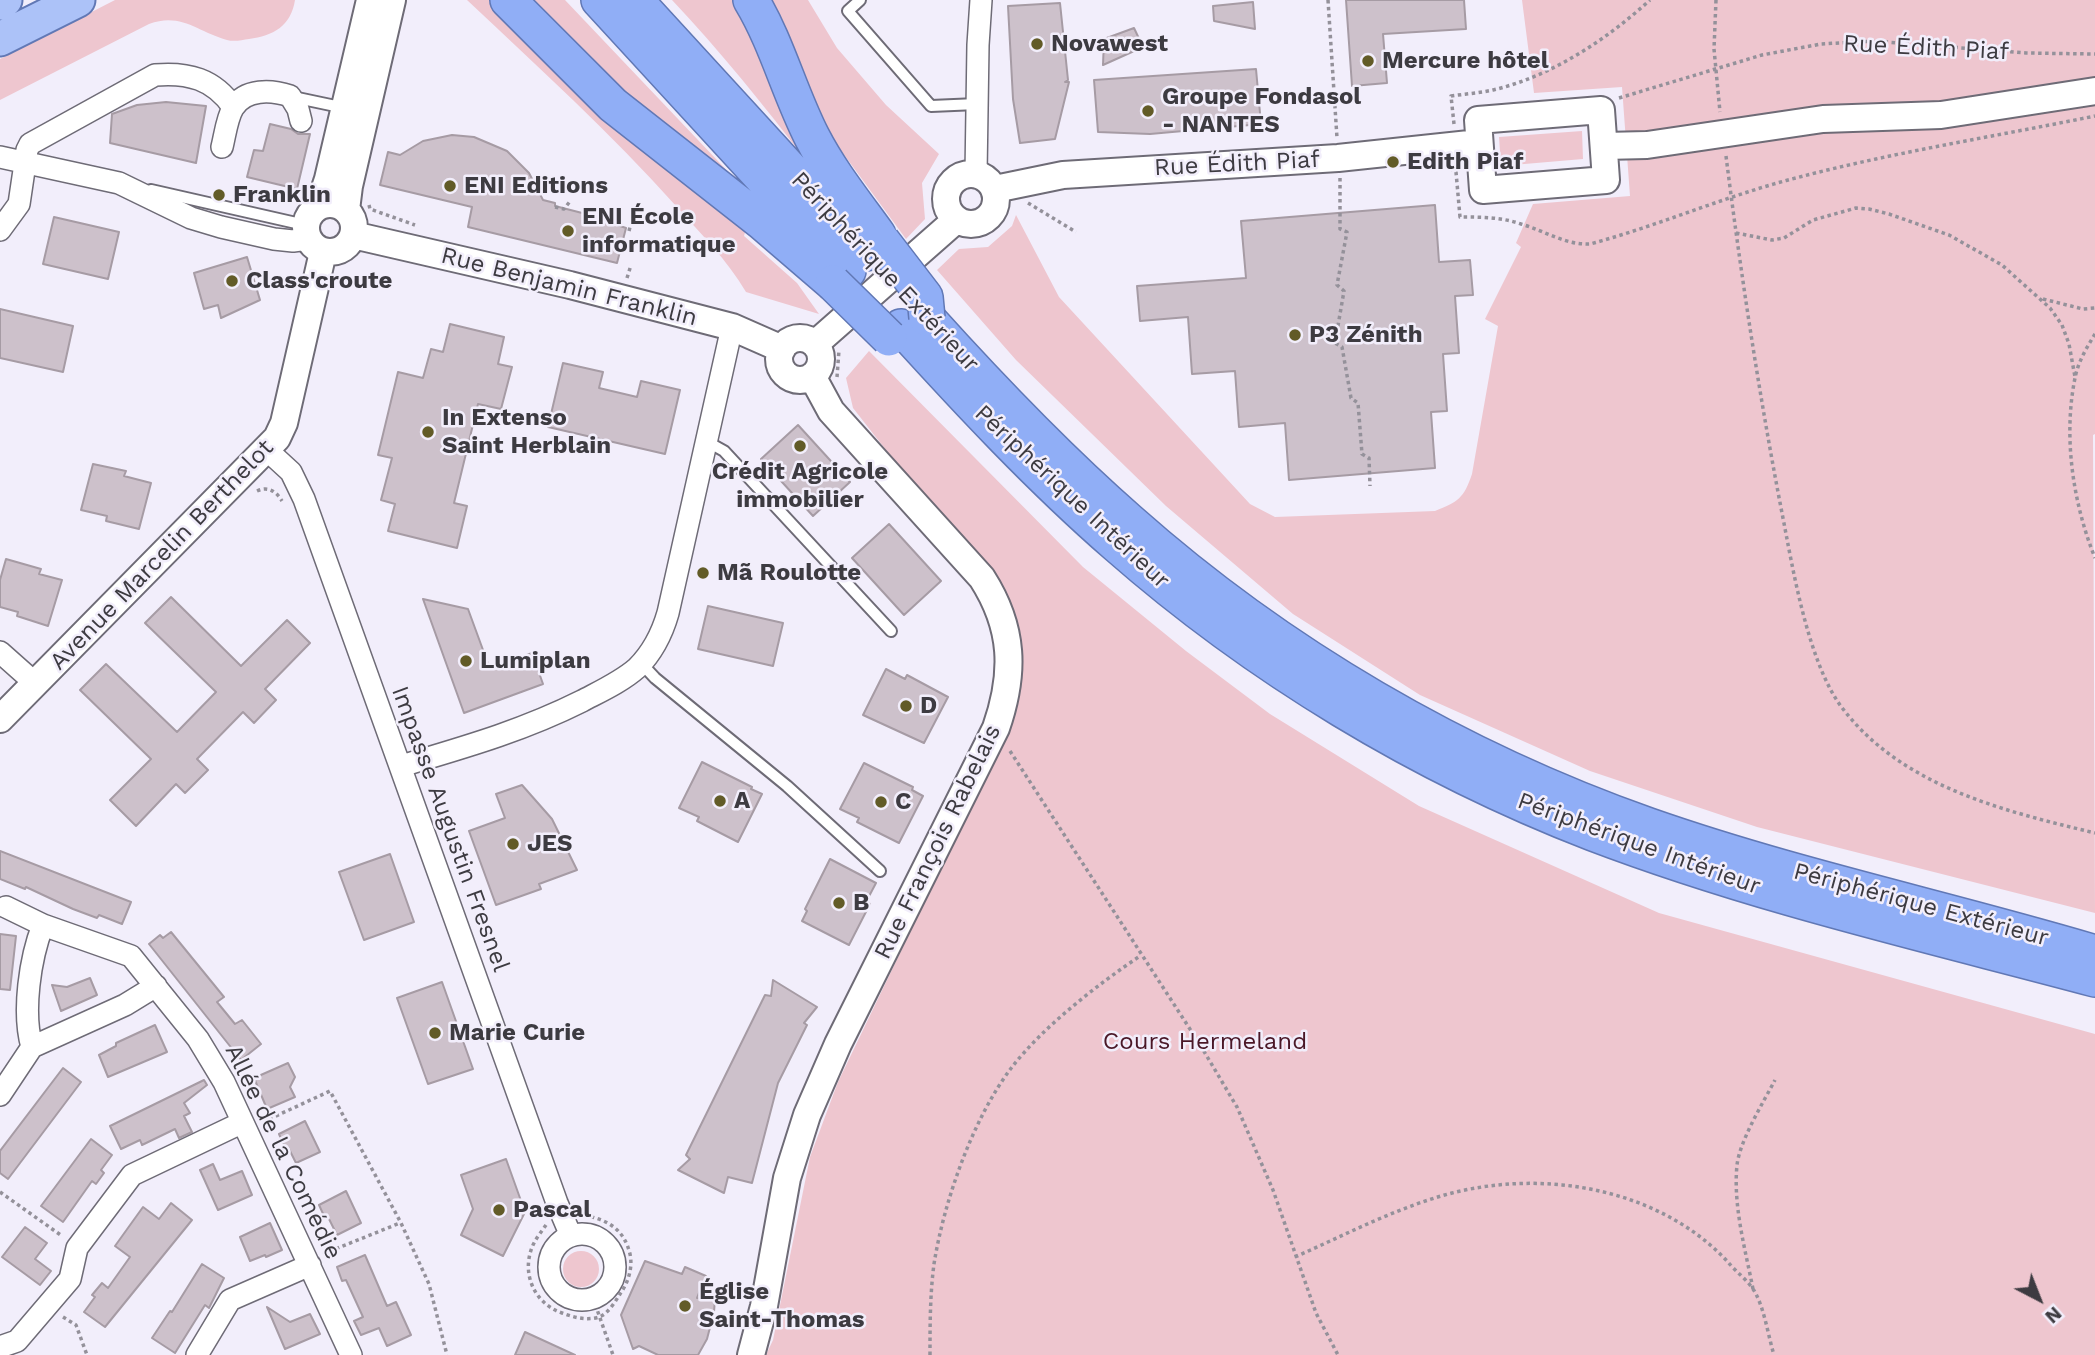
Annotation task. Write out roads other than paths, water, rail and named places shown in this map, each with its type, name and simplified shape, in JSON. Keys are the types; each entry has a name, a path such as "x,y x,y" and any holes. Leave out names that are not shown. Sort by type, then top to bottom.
{"highway":[{"path":"508,0 613,105 762,222 858,262 925,297 906,328 858,262 599,0"},
{"name":"Périphérique Extérieur","path":"635,0 858,262"},
{"path":"759,8 812,137 846,193 858,262"},
{"name":"Périphérique Extérieur","path":"906,328 1015,413 1076,474 1179,564 1295,649 1425,727 1558,791 1687,839 1772,865 2095,953"},
{"name":"Périphérique Intérieur","path":"906,328 987,420 1118,547 1231,636 1325,699 1409,747 1462,775 1592,832 1733,881 2095,979"}],"main road":[{"path":"0,3 5,0"},
{"path":"0,39 78,0"}],"street":[{"name":"Avenue Marcelin Berthelot","path":"0,719 277,438 284,422 314,230 370,0"},
{"path":"346,210 349,186 392,0"},
{"path":"981,0 977,104 985,182 996,205 987,219 972,225 956,220 946,206 948,189 959,176 985,182"},
{"path":"0,230 19,204 30,144 155,75 206,80 215,86 233,107"},
{"path":"222,146 233,107 249,95 264,91 290,96 301,121"},
{"path":"1604,146 1647,145 1823,120 1941,115 2095,91"},
{"path":"1601,110 1606,180 1483,190 1479,143 1478,120 1601,110"},
{"name":"Rue Édith Piaf","path":"985,182 1338,158 1479,143"},
{"path":"0,157 119,183 191,218 274,239 293,241 314,230 333,204 346,210 353,221 350,242 338,251 314,230"},
{"path":"828,344 803,338 791,340 782,349 780,362 786,374 799,380 824,380 819,349 828,344 956,220"},
{"name":"Rue Benjamin Franklin","path":"353,235 570,285 732,327 782,349"},
{"path":"401,766 528,726 611,686 641,663 662,632 668,613 732,327"},
{"name":"Rue François Rabelais","path":"751,1355 764,1306 787,1178 807,1115 838,1044 996,728 1004,705 1009,676 1008,645 1004,627 982,579 831,411 824,380"},
{"name":"Impasse Augustin Fresnel","path":"267,450 290,472 298,485 571,1236"},
{"path":"0,652 36,684"},
{"name":"Allée de la Comédie","path":"6,907 43,925 131,956 198,1039 224,1082 351,1355"},
{"path":"32,1047 27,1028 29,1001 34,948 43,925"},
{"path":"0,1095 32,1047 125,1005 156,986"},
{"path":"0,1347 17,1341 70,1279 78,1248 132,1175 243,1127"},
{"path":"582,1234 596,1237 606,1244 613,1257 612,1279 597,1307 565,1295 550,1277 548,1267 551,1255 559,1242 571,1236 582,1234"},
{"path":"197,1355 230,1300 309,1263"}],"lane":[{"path":"860,0 848,11 931,106 977,104"},
{"path":"290,96 345,108"},
{"path":"706,441 724,451 891,631"},
{"path":"641,663 655,678 787,786 880,871"}],"place":[{"name":"Novawest","path":"1037,44"},
{"name":"Mercure hôtel","path":"1368,61"},
{"name":"Groupe Fondasol - NANTES","path":"1148,111"},
{"name":"Edith Piaf","path":"1393,162"},
{"name":"ENI Editions","path":"450,186"},
{"name":"Franklin","path":"219,195"},
{"name":"ENI École informatique","path":"568,231"},
{"name":"Class'croute","path":"232,281"},
{"name":"P3 Zénith","path":"1295,335"},
{"name":"In Extenso Saint Herblain","path":"428,432"},
{"name":"Crédit Agricole immobilier","path":"800,446"},
{"name":"Mã Roulotte","path":"703,573"},
{"name":"Lumiplan","path":"466,661"},
{"name":"D","path":"906,706"},
{"name":"A","path":"720,801"},
{"name":"C","path":"881,802"},
{"name":"JES","path":"513,844"},
{"name":"B","path":"839,903"},
{"name":"Marie Curie","path":"435,1033"},
{"name":"Pascal","path":"499,1210"},
{"name":"Église Saint-Thomas","path":"685,1306"}],"park label":[{"name":"Cours Hermeland","path":"1205,1042"}]}
